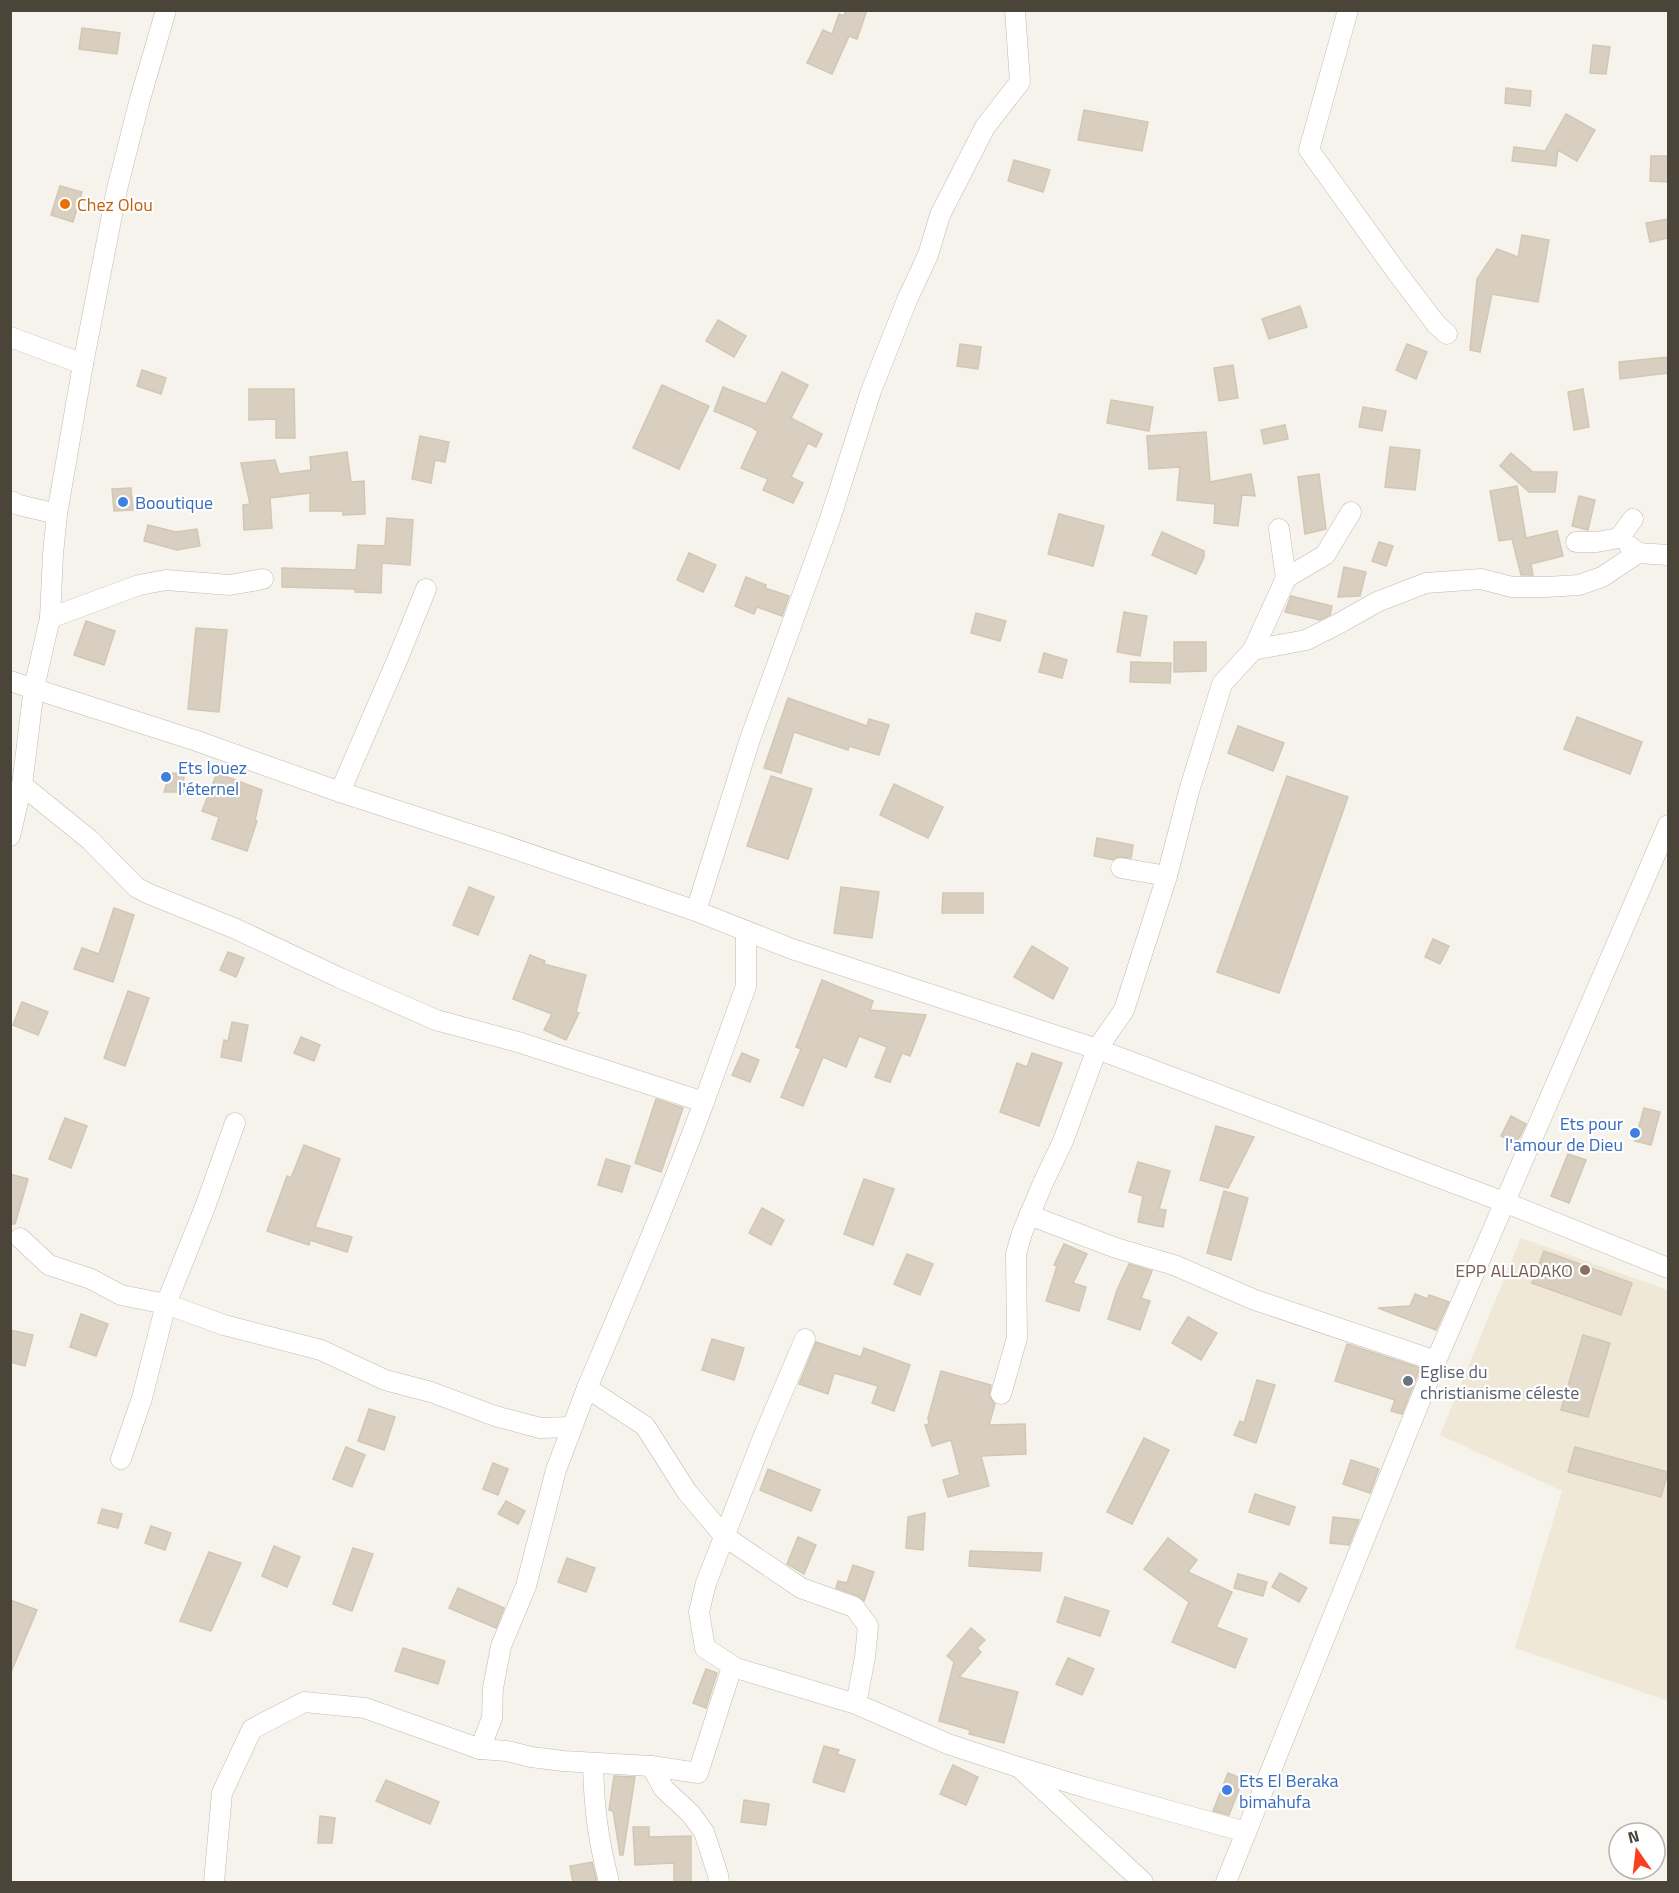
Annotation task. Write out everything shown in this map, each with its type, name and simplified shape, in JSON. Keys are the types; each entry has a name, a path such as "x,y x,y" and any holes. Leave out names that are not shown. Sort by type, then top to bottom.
{"street":[{"path":"10,836 22,785 34,688 50,618 57,514 83,364 117,189 166,10"},
{"path":"696,911 750,739 811,573 879,371 907,300 928,255 940,215 985,127 1020,81 1015,10"},
{"path":"1348,10 1309,150 1398,274 1436,324 1448,334"},
{"path":"10,337 83,364"},
{"path":"10,501 57,514"},
{"path":"1286,578 1325,555 1351,512"},
{"path":"1576,542 1597,542 1619,538 1632,519"},
{"path":"1001,1394 1017,1338 1016,1254 1029,1215 1063,1141 1097,1049 1124,1010 1167,876 1189,790 1222,684 1253,650 1286,578 1279,529"},
{"path":"1619,538 1638,554"},
{"path":"1253,650 1306,639 1377,602 1426,584 1481,579 1512,586 1579,585 1602,577 1638,554 1668,555"},
{"path":"50,618 139,585 166,580 230,585 263,579"},
{"path":"340,792 399,658 426,589"},
{"path":"10,681 197,741 340,792 696,911 792,949 1097,1049 1504,1202 1668,1268"},
{"path":"22,785 90,840 136,887 147,893 236,929 436,1020 518,1042 704,1102"},
{"path":"1226,1882 1436,1361 1668,825"},
{"path":"1120,868 1167,876"},
{"path":"480,1749 492,1718 493,1688 501,1646 526,1586 556,1470 587,1388 641,1263 704,1102 746,986 746,931"},
{"path":"121,1459 142,1398 166,1304 205,1208 235,1123"},
{"path":"1029,1215 1116,1248 1174,1265 1255,1300 1436,1361"},
{"path":"20,1238 49,1265 91,1279 121,1295 166,1304 224,1325 321,1350 385,1380 431,1392 495,1416 540,1428 571,1427"},
{"path":"805,1339 764,1435 706,1583 699,1612 705,1648 736,1668 856,1704 948,1743 1018,1767 1246,1832"},
{"path":"587,1388 645,1426 687,1492 724,1536 801,1588 854,1607 868,1626 856,1704"},
{"path":"214,1882 222,1793 252,1729 304,1702 365,1708 480,1749 507,1751 531,1758 651,1766 698,1773 730,1673 736,1668"},
{"path":"593,1763 598,1841 609,1882"},
{"path":"651,1766 664,1789 691,1814 704,1832 719,1882"},
{"path":"1018,1767 1143,1882"}],"shaded area":[{"path":"1521,1238 1668,1290 1668,1701 1515,1648 1562,1491 1440,1435"}],"building":[{"path":"846,10 867,10 857,39 849,36 832,74 807,63 823,30 832,34 839,14 844,16"},
{"path":"82,28 120,33 117,54 79,49"},
{"path":"1593,45 1610,47 1606,74 1590,73"},
{"path":"1506,88 1531,91 1530,106 1505,103"},
{"path":"1084,110 1148,122 1142,151 1078,140"},
{"path":"1566,114 1595,130 1577,161 1558,150 1556,166 1512,161 1514,147 1545,151"},
{"path":"1651,156 1668,156 1668,182 1650,181"},
{"path":"1014,160 1050,170 1043,192 1008,181"},
{"path":"60,186 82,192 73,222 51,215"},
{"path":"1668,219 1668,238 1650,242 1646,223"},
{"path":"1522,235 1549,240 1538,302 1492,294 1480,352 1470,350 1477,279 1497,249 1518,257"},
{"path":"1300,306 1307,327 1269,339 1262,319"},
{"path":"718,320 746,336 734,357 706,341"},
{"path":"960,344 981,347 978,369 957,366"},
{"path":"1407,344 1427,352 1416,379 1396,370"},
{"path":"1668,357 1668,373 1620,379 1619,362"},
{"path":"1233,365 1238,398 1219,401 1214,368"},
{"path":"142,370 166,378 161,394 137,386"},
{"path":"782,372 808,385 791,418 822,434 816,447 808,443 791,477 803,483 793,503 763,490 768,479 741,468 758,431 714,411 723,387 766,404"},
{"path":"662,385 709,406 679,469 633,448"},
{"path":"249,389 294,389 295,438 276,438 276,419 249,420"},
{"path":"1583,389 1589,427 1574,430 1568,392"},
{"path":"1111,400 1153,407 1149,431 1107,423"},
{"path":"1363,407 1386,411 1382,431 1359,427"},
{"path":"1285,425 1288,439 1264,444 1261,430"},
{"path":"1206,432 1210,482 1251,474 1255,496 1242,495 1238,526 1214,523 1215,504 1177,500 1180,467 1149,469 1147,436"},
{"path":"420,436 449,442 445,462 435,460 431,483 412,479"},
{"path":"1390,447 1420,450 1415,490 1385,487"},
{"path":"347,452 351,482 364,481 365,514 343,515 343,511 310,511 310,493 270,498 272,528 244,530 243,505 250,504 241,463 275,460 279,474 311,470 310,457"},
{"path":"1511,453 1533,472 1557,472 1555,492 1529,492 1500,466"},
{"path":"1319,474 1326,529 1305,534 1298,477"},
{"path":"1517,486 1526,538 1557,531 1563,556 1531,564 1533,575 1521,575 1512,539 1499,541 1490,491"},
{"path":"131,488 133,510 114,511 112,489"},
{"path":"1579,496 1595,500 1588,530 1572,526"},
{"path":"1059,514 1104,526 1093,566 1048,554"},
{"path":"387,518 413,520 410,565 382,563 381,593 355,592 355,589 282,587 282,568 356,570 358,545 385,546"},
{"path":"148,525 176,532 197,529 200,546 177,550 144,541"},
{"path":"1162,532 1204,551 1204,557 1196,574 1152,555"},
{"path":"1379,542 1393,546 1386,566 1372,561"},
{"path":"689,553 716,565 703,592 677,580"},
{"path":"1344,567 1366,572 1360,596 1338,597"},
{"path":"746,577 766,585 765,588 789,596 782,616 757,607 754,614 735,606"},
{"path":"1291,596 1332,606 1330,615 1320,620 1285,612"},
{"path":"1124,612 1147,616 1140,656 1117,652"},
{"path":"976,613 1006,621 1000,641 971,633"},
{"path":"86,621 115,631 104,665 74,655"},
{"path":"196,628 227,630 219,712 188,709"},
{"path":"1174,642 1206,642 1206,671 1174,672"},
{"path":"1044,653 1067,660 1062,678 1039,672"},
{"path":"1131,662 1171,663 1170,683 1130,682"},
{"path":"788,698 867,726 869,719 889,725 879,755 849,746 848,750 794,732 781,773 764,768"},
{"path":"1577,717 1642,742 1630,774 1564,749"},
{"path":"1238,726 1284,743 1273,771 1228,753"},
{"path":"170,773 184,774 183,792 164,792"},
{"path":"217,773 262,790 255,820 257,821 247,851 212,839 219,817 202,811"},
{"path":"771,776 812,789 788,859 747,846"},
{"path":"1287,776 1348,797 1279,993 1217,972"},
{"path":"894,784 943,807 928,838 880,815"},
{"path":"1097,838 1133,845 1131,858 1117,857 1113,860 1094,856"},
{"path":"469,887 494,897 478,935 453,925"},
{"path":"841,887 879,892 872,938 834,933"},
{"path":"943,893 983,893 983,913 942,913"},
{"path":"114,908 134,915 113,982 74,969 82,948 99,954"},
{"path":"1433,939 1449,946 1440,964 1425,957"},
{"path":"1032,946 1068,968 1053,999 1014,977"},
{"path":"228,952 244,958 236,977 220,970"},
{"path":"530,955 545,961 544,964 586,975 576,1012 579,1013 566,1040 544,1030 552,1014 513,999"},
{"path":"822,980 873,1001 870,1010 926,1015 910,1056 902,1053 890,1082 875,1077 887,1047 859,1036 846,1067 823,1057 803,1106 781,1097 801,1049 796,1047"},
{"path":"128,991 149,998 125,1066 104,1058"},
{"path":"22,1002 48,1012 38,1035 13,1025"},
{"path":"232,1022 248,1025 241,1061 221,1057 224,1040 228,1041"},
{"path":"301,1037 320,1045 314,1061 294,1053"},
{"path":"742,1053 759,1060 750,1082 732,1075"},
{"path":"1032,1053 1062,1063 1039,1126 1000,1112 1017,1063 1027,1067"},
{"path":"656,1099 683,1108 661,1172 635,1163"},
{"path":"1644,1108 1660,1112 1651,1145 1635,1141"},
{"path":"1511,1116 1526,1124 1516,1144 1501,1136"},
{"path":"65,1118 87,1126 71,1168 49,1159"},
{"path":"1216,1126 1254,1137 1228,1188 1200,1180"},
{"path":"304,1145 340,1159 315,1227 352,1237 347,1252 310,1240 309,1245 267,1231 287,1176 291,1178"},
{"path":"1568,1154 1586,1160 1569,1203 1551,1196"},
{"path":"606,1159 630,1166 622,1192 598,1185"},
{"path":"1138,1162 1170,1171 1159,1209 1166,1210 1163,1227 1138,1222 1143,1196 1129,1192"},
{"path":"10,1174 28,1179 15,1224 10,1224"},
{"path":"864,1179 894,1189 873,1245 844,1234"},
{"path":"1224,1191 1248,1198 1231,1260 1207,1253"},
{"path":"762,1208 784,1220 771,1245 749,1233"},
{"path":"1064,1244 1087,1254 1073,1283 1086,1287 1079,1311 1046,1301 1057,1266 1054,1265"},
{"path":"1544,1251 1632,1283 1621,1315 1532,1283"},
{"path":"907,1254 933,1264 920,1295 894,1284"},
{"path":"1129,1264 1152,1271 1141,1298 1150,1301 1140,1330 1108,1319 1117,1290"},
{"path":"1415,1294 1428,1299 1429,1295 1449,1302 1436,1330 1378,1308 1410,1306"},
{"path":"81,1314 108,1324 96,1356 70,1347"},
{"path":"1188,1317 1217,1333 1201,1360 1172,1343"},
{"path":"10,1330 33,1335 25,1366 10,1362"},
{"path":"1583,1335 1610,1343 1588,1417 1561,1410"},
{"path":"712,1339 744,1348 734,1380 702,1370"},
{"path":"816,1342 861,1357 864,1348 910,1365 894,1411 872,1403 878,1386 834,1373 828,1394 799,1384"},
{"path":"1347,1344 1420,1368 1402,1414 1391,1411 1395,1400 1335,1381"},
{"path":"941,1371 991,1385 989,1396 995,1404 989,1425 1025,1424 1026,1454 981,1456 989,1486 948,1497 943,1480 960,1475 951,1440 932,1446 925,1425 929,1424 928,1418"},
{"path":"1257,1380 1275,1385 1256,1443 1234,1435 1240,1421 1244,1423"},
{"path":"369,1409 395,1417 384,1450 358,1441"},
{"path":"1144,1438 1169,1450 1132,1524 1107,1512"},
{"path":"346,1447 365,1455 352,1487 333,1479"},
{"path":"1575,1447 1668,1472 1661,1497 1568,1472"},
{"path":"1351,1460 1379,1469 1370,1493 1343,1484"},
{"path":"493,1463 508,1469 498,1495 483,1489"},
{"path":"768,1469 820,1490 811,1511 760,1490"},
{"path":"1255,1494 1295,1507 1289,1525 1249,1512"},
{"path":"506,1501 525,1511 518,1524 498,1514"},
{"path":"102,1509 122,1514 118,1528 98,1523"},
{"path":"925,1513 923,1550 906,1548 908,1517"},
{"path":"1333,1517 1359,1520 1349,1545 1330,1543"},
{"path":"151,1526 171,1533 165,1550 145,1543"},
{"path":"798,1537 816,1545 804,1574 787,1564"},
{"path":"1168,1538 1197,1560 1188,1572 1232,1592 1216,1627 1247,1639 1235,1668 1172,1642 1189,1602 1144,1569"},
{"path":"274,1546 300,1557 287,1587 262,1576"},
{"path":"353,1548 373,1554 352,1611 333,1604"},
{"path":"970,1551 1042,1553 1040,1571 969,1566"},
{"path":"209,1552 241,1563 211,1631 180,1621"},
{"path":"567,1558 595,1568 586,1592 558,1582"},
{"path":"853,1565 874,1572 864,1601 858,1596 836,1588 838,1581 847,1583"},
{"path":"1280,1573 1307,1588 1299,1602 1272,1587"},
{"path":"1238,1574 1267,1582 1263,1596 1234,1588"},
{"path":"458,1588 504,1608 496,1628 449,1608"},
{"path":"1065,1597 1109,1611 1100,1636 1057,1622"},
{"path":"10,1600 37,1610 11,1672 10,1672"},
{"path":"971,1628 985,1640 977,1648 981,1652 959,1677 1018,1692 1004,1743 969,1734 970,1730 939,1721 954,1662 947,1656"},
{"path":"403,1648 445,1661 438,1684 395,1671"},
{"path":"1068,1658 1094,1669 1082,1695 1056,1684"},
{"path":"706,1669 717,1673 706,1708 693,1703"},
{"path":"824,1746 839,1750 837,1754 855,1760 844,1792 813,1782"},
{"path":"953,1765 978,1777 966,1805 940,1794"},
{"path":"1228,1773 1243,1779 1229,1815 1213,1811"},
{"path":"614,1776 635,1777 623,1855 620,1855 613,1811 609,1810"},
{"path":"386,1780 439,1802 430,1824 376,1801"},
{"path":"744,1800 769,1804 766,1825 741,1822"},
{"path":"320,1816 335,1818 332,1843 318,1843"},
{"path":"633,1827 649,1827 649,1837 691,1836 691,1882 674,1882 674,1863 635,1865"},
{"path":"592,1862 597,1882 573,1882 570,1866"}],"place":[{"name":"Chez Olou","path":"65,204"},
{"name":"Booutique","path":"123,502"},
{"name":"Ets louez l'éternel","path":"166,777"},
{"name":"Ets pour l'amour de Dieu","path":"1635,1133"},
{"name":"EPP ALLADAKO","path":"1585,1270"},
{"name":"Eglise du christianisme céleste","path":"1408,1381"},
{"name":"Ets El Beraka bimahufa","path":"1227,1790"}]}
